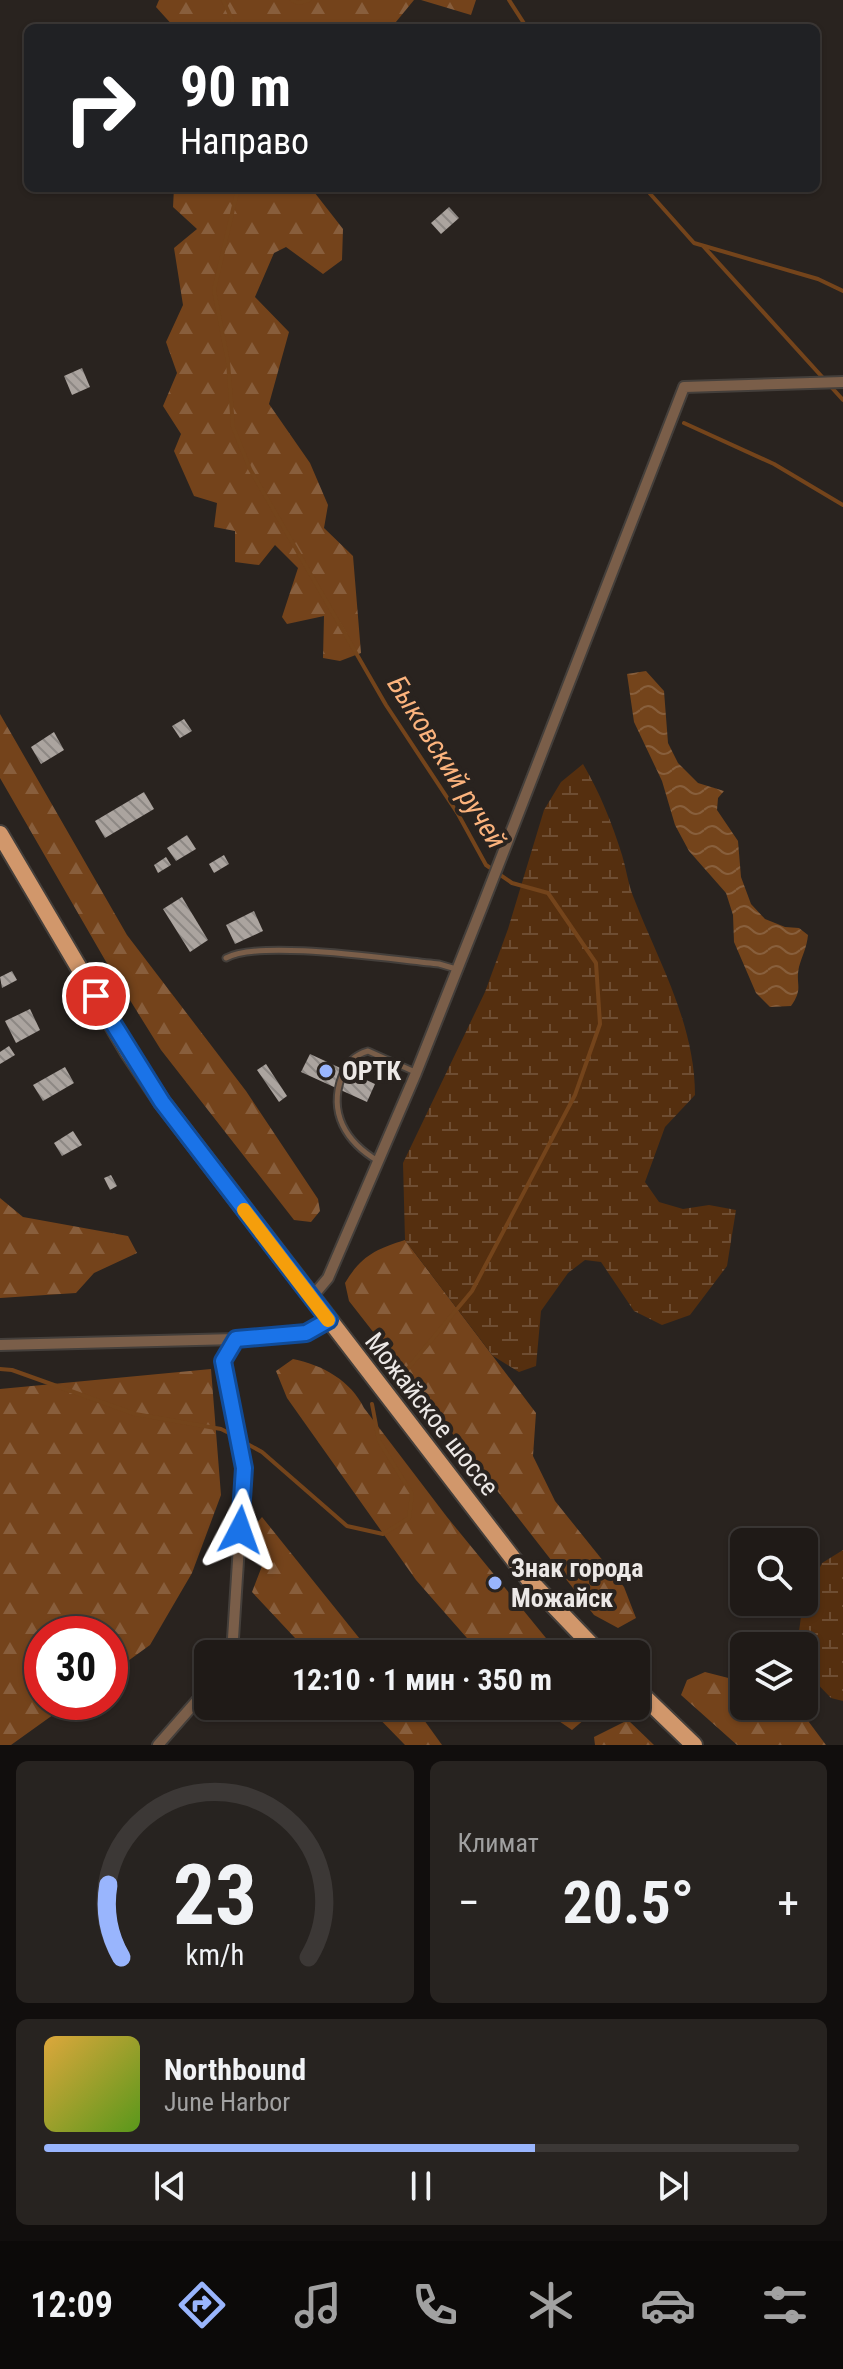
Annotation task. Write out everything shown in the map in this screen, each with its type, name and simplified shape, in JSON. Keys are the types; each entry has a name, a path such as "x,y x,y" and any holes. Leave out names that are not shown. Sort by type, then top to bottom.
{"main road":[{"name":"Можайское шоссе","path":"0,834 153,1089 531,1582 587,1640"},
{"path":"650,1703 694,1745"}],"street":[{"path":"312,1297 328,1278 416,1073 599,612 684,387 843,382"},
{"path":"0,1345 236,1339 306,1333 329,1320"},
{"path":"233,1640 244,1468 223,1361 236,1339"},
{"path":"158,1745 194,1704"}],"lane":[{"path":"226,958 243,951 302,951 439,964 457,970"},
{"path":"378,1161 356,1145 340,1122 336,1098 344,1070 357,1054 368,1051 416,1073"}],"green space":[{"path":"159,0 414,0 394,24 171,24 156,7"},
{"path":"421,0 476,0 471,15"},
{"path":"174,192 314,192 343,229 342,260 323,274 286,247 274,253 255,297 289,332 269,404 310,463 328,505 324,528 353,556 361,653 340,661 323,658 324,616 287,624 282,617 298,568 275,545 259,565 235,562 235,531 214,527 217,503 194,496 174,451 181,434 163,406 177,373 166,342 183,305 174,248 197,229 173,207"},
{"path":"0,714 127,935 246,1091 318,1199 320,1211 311,1222 294,1220 161,1050 105,960 0,778"},
{"path":"583,764 610,820 633,896 673,993 689,1043 693,1068 695,1095 665,1127 645,1182 659,1202 683,1209 709,1205 736,1210 727,1266 690,1315 662,1325 634,1311 601,1262 585,1260 568,1273 541,1311 536,1366 519,1372 493,1356 405,1240 403,1163 485,992 508,929 544,810 561,782"},
{"path":"0,1198 23,1217 128,1236 137,1253 94,1273 76,1293 0,1298"},
{"path":"405,1240 536,1413 533,1456 555,1501 624,1587 636,1618 618,1628 594,1615 349,1301 345,1283 357,1266 377,1250"},
{"path":"293,1359 315,1365 344,1382 447,1517 548,1640 469,1640 416,1580 287,1398 276,1371"},
{"path":"211,1369 221,1495 192,1573 150,1645 128,1661 128,1616 24,1616 24,1720 46,1720 11,1745 0,1745 0,1389"},
{"path":"262,1517 361,1640 297,1640 252,1592 262,1566 251,1550 253,1527"},
{"path":"843,1550 843,1701 831,1698 818,1684 818,1632 799,1632 801,1616 818,1616 818,1571 822,1563"},
{"path":"705,1672 730,1678 730,1720 807,1720 826,1745 737,1745 681,1695 687,1680"},
{"path":"381,1720 424,1720 442,1745 405,1745"},
{"path":"557,1720 584,1720 572,1730"},
{"path":"628,1720 654,1745 595,1745 594,1737"}],"water":[{"path":"646,671 664,691 668,743 678,763 698,783 724,791 718,798 717,810 738,841 741,877 751,904 765,919 785,927 799,928 808,935 799,967 797,995 791,1006 770,1007 756,993 734,942 733,915 726,893 689,851 675,825 662,781 634,722 627,674"}],"building":[{"path":"449,207 459,218 441,234 431,223"},
{"path":"82,368 90,387 72,395 64,376"},
{"path":"184,719 192,731 180,738 172,726"},
{"path":"54,732 64,750 41,764 31,747"},
{"path":"144,792 154,809 105,838 95,821"},
{"path":"187,835 196,849 176,861 167,848"},
{"path":"224,855 229,864 214,873 209,864"},
{"path":"166,857 171,865 158,873 154,865"},
{"path":"182,897 208,940 190,952 163,909"},
{"path":"254,911 263,931 235,944 226,925"},
{"path":"12,971 17,980 2,988 0,977"},
{"path":"30,1009 40,1030 16,1043 5,1021"},
{"path":"9,1046 15,1055 0,1064 0,1052"},
{"path":"310,1054 375,1084 367,1102 301,1072"},
{"path":"266,1064 287,1096 279,1102 257,1070"},
{"path":"65,1067 74,1083 43,1101 33,1085"},
{"path":"73,1131 82,1145 62,1156 54,1143"},
{"path":"111,1175 117,1186 110,1190 104,1178"}],"waterway":[{"name":"Быковский ручей","path":"223,0 234,24"},
{"path":"292,0 298,3 309,0"},
{"path":"509,0 524,24"},
{"name":"Быковский ручей","path":"237,192 214,290 228,362 233,427 250,469 386,705 458,814 486,865 512,883 548,893 596,963 600,1024 575,1095 472,1291 395,1384"},
{"path":"649,192 694,243 818,279 843,291"},
{"path":"704,247 843,400"},
{"path":"684,423 774,464 843,505"},
{"name":"Быковский ручей","path":"0,1369 12,1370 135,1414 221,1429 235,1436"},
{"name":"Быковский ручей","path":"242,1441 262,1452 347,1526 383,1534 409,1518 412,1494 379,1441 372,1404"}],"slow traffic":[{"path":"244,1210 328,1320"}],"place":[{"name":"ОРТК","path":"326,1071"},
{"name":"Знак города Можайск","path":"495,1583"}],"route":[{"path":"96,996 162,1102 329,1320 306,1333 236,1339 223,1361 244,1468 240,1530"}]}
